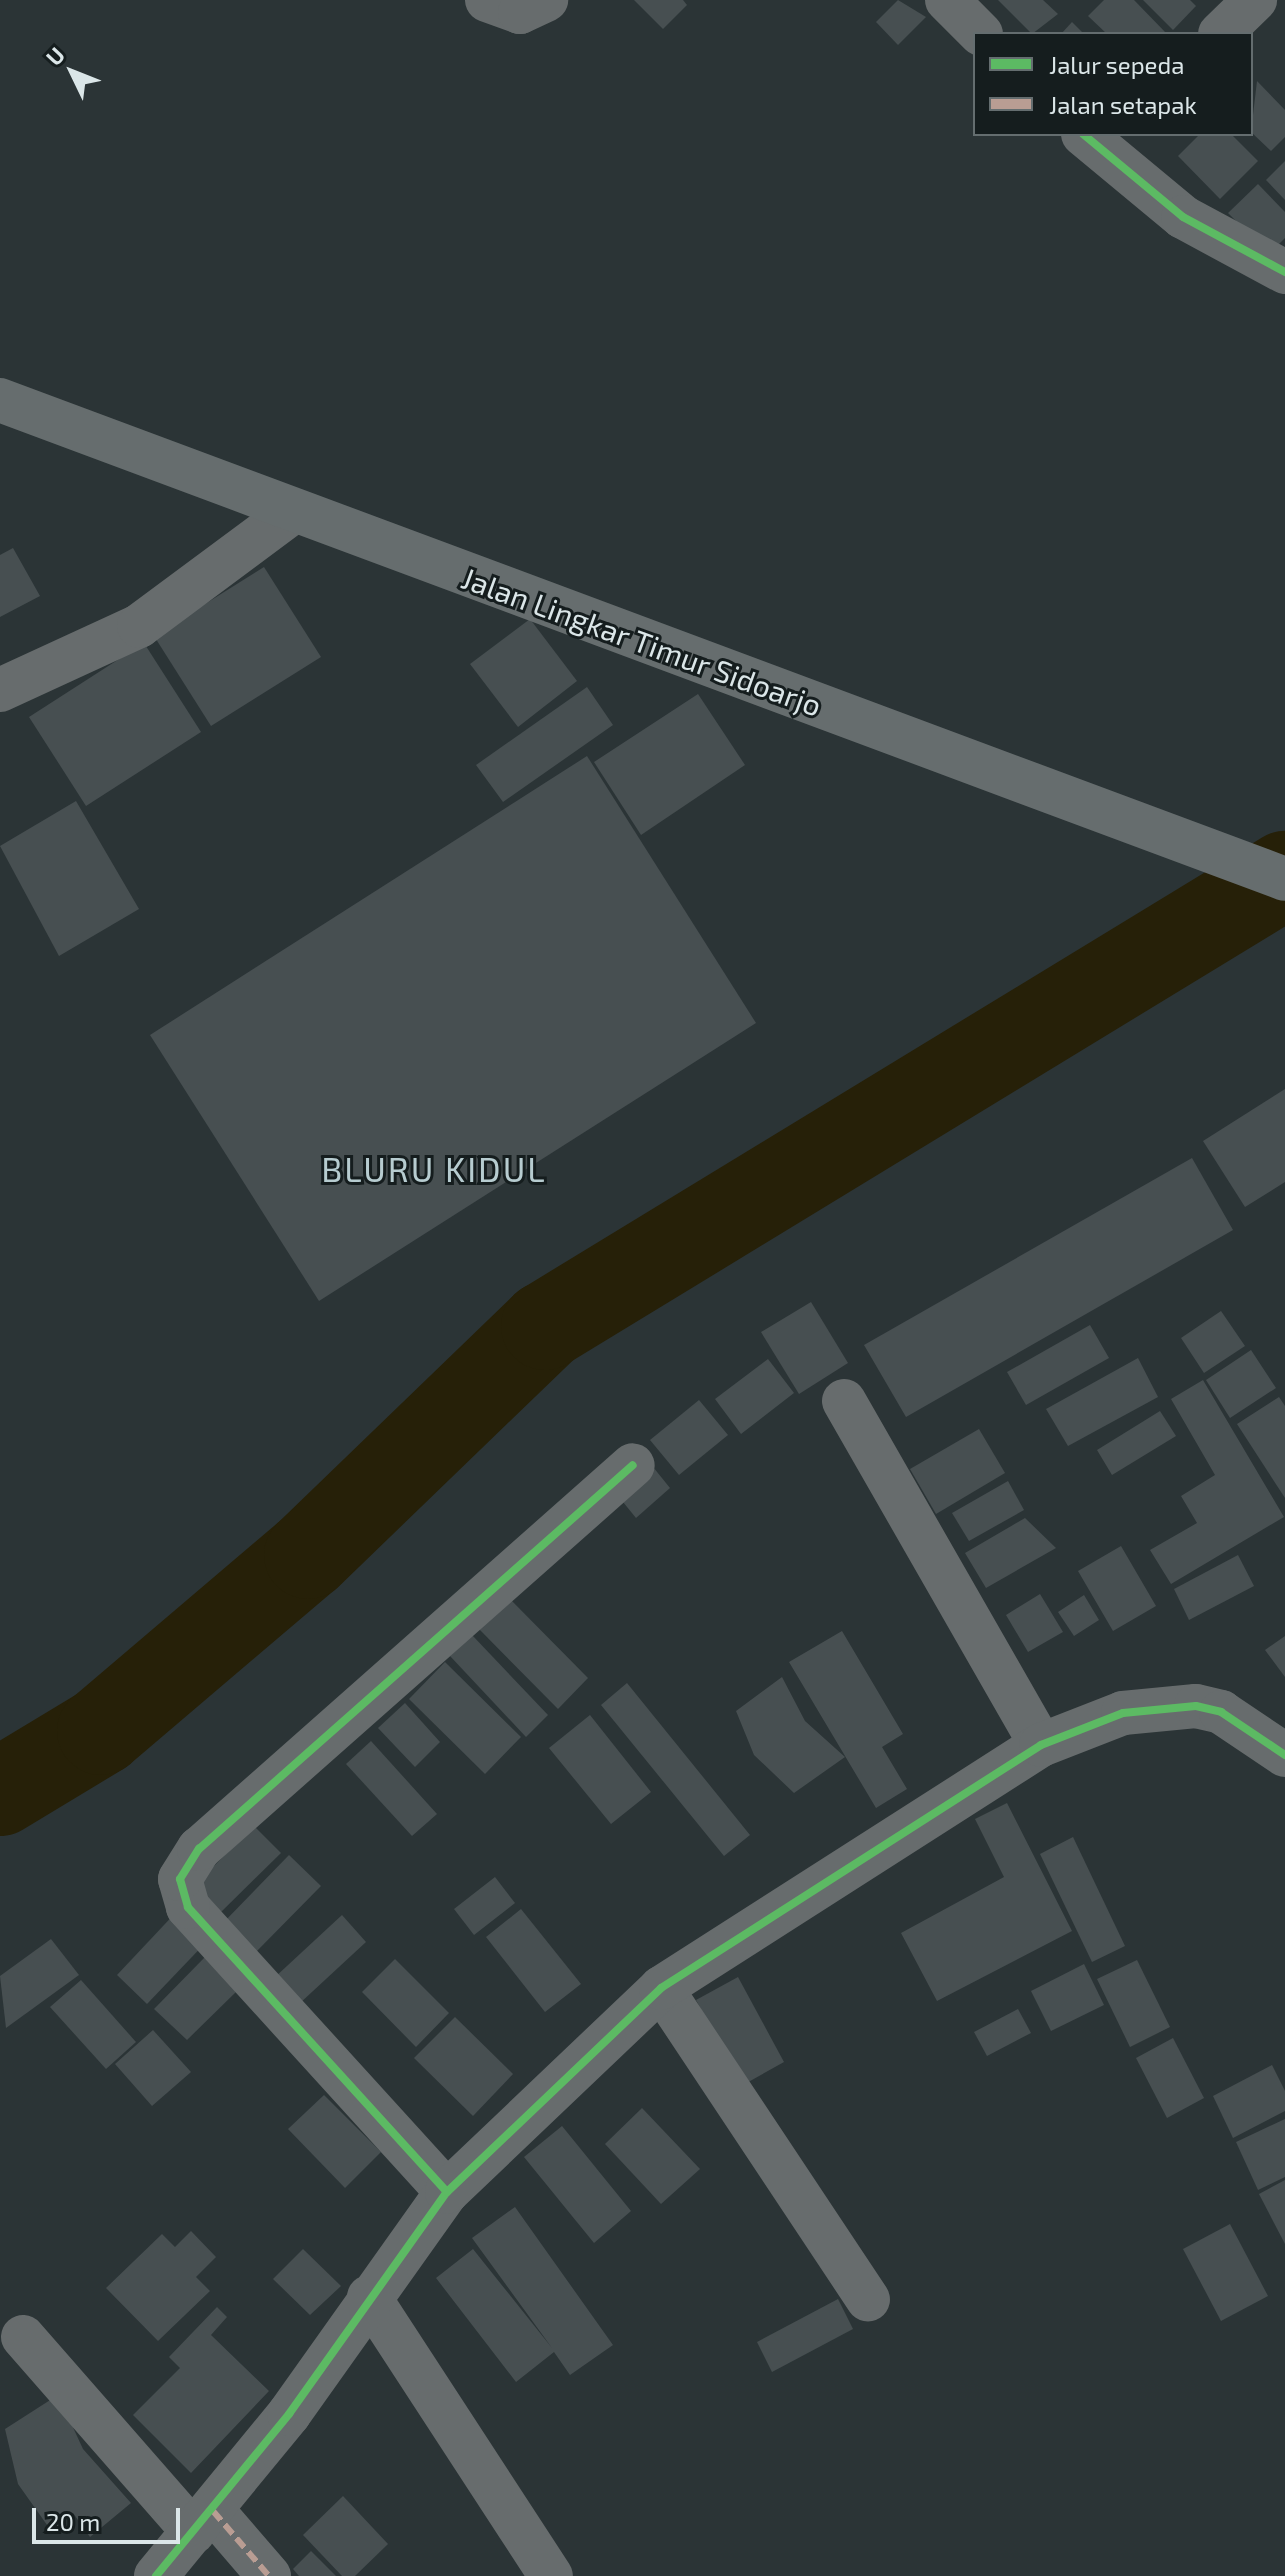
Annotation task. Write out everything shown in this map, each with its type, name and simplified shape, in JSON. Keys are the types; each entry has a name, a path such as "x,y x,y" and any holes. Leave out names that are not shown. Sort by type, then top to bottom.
{"main road":[{"name":"Jalan Lingkar Timur Sidoarjo","path":"0,400 1285,879"}],"street":[{"path":"487,0 520,12 546,0"},
{"path":"947,0 979,32"},
{"path":"1222,32 1255,0"},
{"path":"1100,139 1183,217 1285,272"},
{"path":"0,690 139,626 294,511"},
{"path":"844,1401 1041,1745"},
{"path":"447,2192 188,1907 180,1879 199,1849 633,1465"},
{"path":"156,2576 204,2521 447,2192 661,1988 1041,1745 1123,1713 1175,1704 1221,1712 1285,1755"},
{"path":"661,1988 868,2300"},
{"path":"369,2297 551,2576"},
{"path":"23,2337 204,2521 269,2576"}],"building":[{"path":"634,0 683,0 687,5 663,29"},
{"path":"898,0 926,17 898,45 876,22"},
{"path":"998,0 1043,0 1058,14 1035,32 1030,32"},
{"path":"1104,0 1134,0 1165,32 1105,32 1088,16"},
{"path":"1143,0 1190,0 1196,6 1173,30"},
{"path":"1072,22 1082,32 1063,32"},
{"path":"1257,81 1285,110 1285,137 1271,151 1253,134"},
{"path":"1198,136 1233,136 1258,161 1220,199 1178,156"},
{"path":"1285,161 1285,200 1266,180"},
{"path":"1258,184 1285,212 1285,238 1269,254 1228,213"},
{"path":"13,548 40,596 0,617 0,555"},
{"path":"264,567 321,657 211,726 154,636"},
{"path":"530,619 577,681 518,727 470,664"},
{"path":"144,643 201,732 86,806 29,717"},
{"path":"587,687 613,725 503,802 476,765"},
{"path":"698,694 745,765 641,835 594,762"},
{"path":"587,756 756,1023 319,1301 150,1035"},
{"path":"76,801 139,909 59,956 0,846"},
{"path":"1285,1089 1285,1182 1245,1207 1203,1141"},
{"path":"1192,1158 1233,1230 906,1417 864,1345"},
{"path":"811,1302 848,1363 799,1394 761,1332"},
{"path":"1221,1311 1245,1346 1204,1373 1181,1338"},
{"path":"1090,1325 1109,1358 1026,1405 1007,1372"},
{"path":"1251,1350 1276,1388 1230,1418 1206,1380"},
{"path":"1138,1358 1158,1397 1068,1446 1046,1409"},
{"path":"768,1359 794,1393 741,1434 715,1399"},
{"path":"1203,1380 1284,1517 1171,1584 1150,1550 1197,1523 1181,1496 1215,1475 1171,1399"},
{"path":"1279,1397 1285,1406 1285,1498 1237,1424"},
{"path":"699,1400 728,1435 679,1475 650,1440"},
{"path":"1160,1411 1176,1436 1112,1475 1097,1450"},
{"path":"979,1429 1005,1473 936,1514 910,1469"},
{"path":"645,1457 670,1488 636,1518 610,1486"},
{"path":"1008,1481 1024,1510 969,1541 952,1513"},
{"path":"1025,1518 1056,1548 986,1588 965,1553"},
{"path":"1121,1546 1156,1606 1113,1631 1078,1571"},
{"path":"1238,1555 1254,1586 1189,1620 1174,1589"},
{"path":"1040,1594 1063,1632 1028,1652 1006,1615"},
{"path":"1084,1595 1099,1620 1074,1636 1058,1612"},
{"path":"508,1597 588,1678 558,1709 478,1628"},
{"path":"842,1631 903,1734 882,1747 907,1789 876,1808 789,1662"},
{"path":"472,1635 548,1715 526,1737 450,1656"},
{"path":"1285,1636 1285,1677 1265,1650"},
{"path":"445,1662 521,1737 485,1774 409,1699"},
{"path":"782,1677 805,1721 845,1757 794,1793 754,1755 736,1711"},
{"path":"627,1683 750,1835 724,1856 601,1705"},
{"path":"405,1703 440,1742 415,1767 378,1728"},
{"path":"590,1715 651,1792 611,1824 549,1748"},
{"path":"371,1741 437,1814 412,1836 346,1764"},
{"path":"1007,1803 1072,1931 937,2001 901,1933 1004,1877 975,1819"},
{"path":"254,1826 281,1853 219,1914 192,1888"},
{"path":"1073,1837 1125,1946 1092,1962 1040,1854"},
{"path":"289,1855 321,1886 254,1954 222,1924"},
{"path":"495,1877 515,1903 474,1935 454,1909"},
{"path":"180,1908 211,1937 147,2004 117,1975"},
{"path":"521,1909 581,1984 545,2012 486,1937"},
{"path":"342,1915 366,1942 299,2004 274,1978"},
{"path":"51,1939 79,1975 6,2028 0,1976"},
{"path":"205,1957 238,1990 187,2040 154,2009"},
{"path":"395,1959 449,2013 416,2047 362,1992"},
{"path":"1137,1960 1170,2027 1130,2047 1097,1979"},
{"path":"1084,1964 1104,2005 1051,2031 1031,1991"},
{"path":"738,1977 784,2062 743,2085 696,2000"},
{"path":"81,1980 136,2042 106,2069 50,2007"},
{"path":"1018,2009 1031,2033 987,2056 974,2032"},
{"path":"455,2017 513,2074 473,2116 414,2058"},
{"path":"153,2030 191,2072 152,2106 115,2064"},
{"path":"1173,2038 1204,2098 1167,2118 1136,2058"},
{"path":"1272,2065 1285,2091 1285,2111 1233,2138 1213,2096"},
{"path":"324,2095 381,2152 345,2188 288,2129"},
{"path":"642,2108 700,2169 661,2204 605,2144"},
{"path":"1285,2119 1285,2177 1258,2190 1236,2142"},
{"path":"562,2126 631,2211 594,2243 524,2157"},
{"path":"1285,2180 1285,2244 1259,2194"},
{"path":"515,2207 613,2345 570,2375 554,2352 516,2382 436,2278 473,2249 552,2348 472,2238"},
{"path":"1230,2224 1268,2296 1221,2321 1183,2249"},
{"path":"191,2231 216,2257 196,2277 210,2291 158,2341 106,2288 162,2234 175,2247"},
{"path":"303,2249 341,2286 310,2315 273,2279"},
{"path":"838,2299 853,2329 772,2372 757,2342"},
{"path":"217,2307 227,2317 211,2335 269,2391 191,2473 133,2415 180,2368 169,2357"},
{"path":"58,2395 83,2449 131,2503 90,2537 73,2513 52,2532 18,2484 5,2429"},
{"path":"343,2496 388,2544 355,2576 342,2576 303,2535"},
{"path":"311,2551 336,2576 299,2576 293,2569"}],"waterway":[{"path":"0,1792 101,1731 308,1555 545,1326 1285,875"}],"marked path":[{"path":"213,2511 269,2576"}],"cycle path":[{"path":"1085,136 1183,217 1285,272"},
{"path":"447,2192 188,1907 180,1879 199,1849 633,1465"},
{"path":"156,2576 289,2414 447,2192 661,1988 1041,1745 1123,1713 1196,1706 1221,1712 1285,1755"}],"district":[{"name":"BLURU KIDUL","path":"434,1169"}]}
